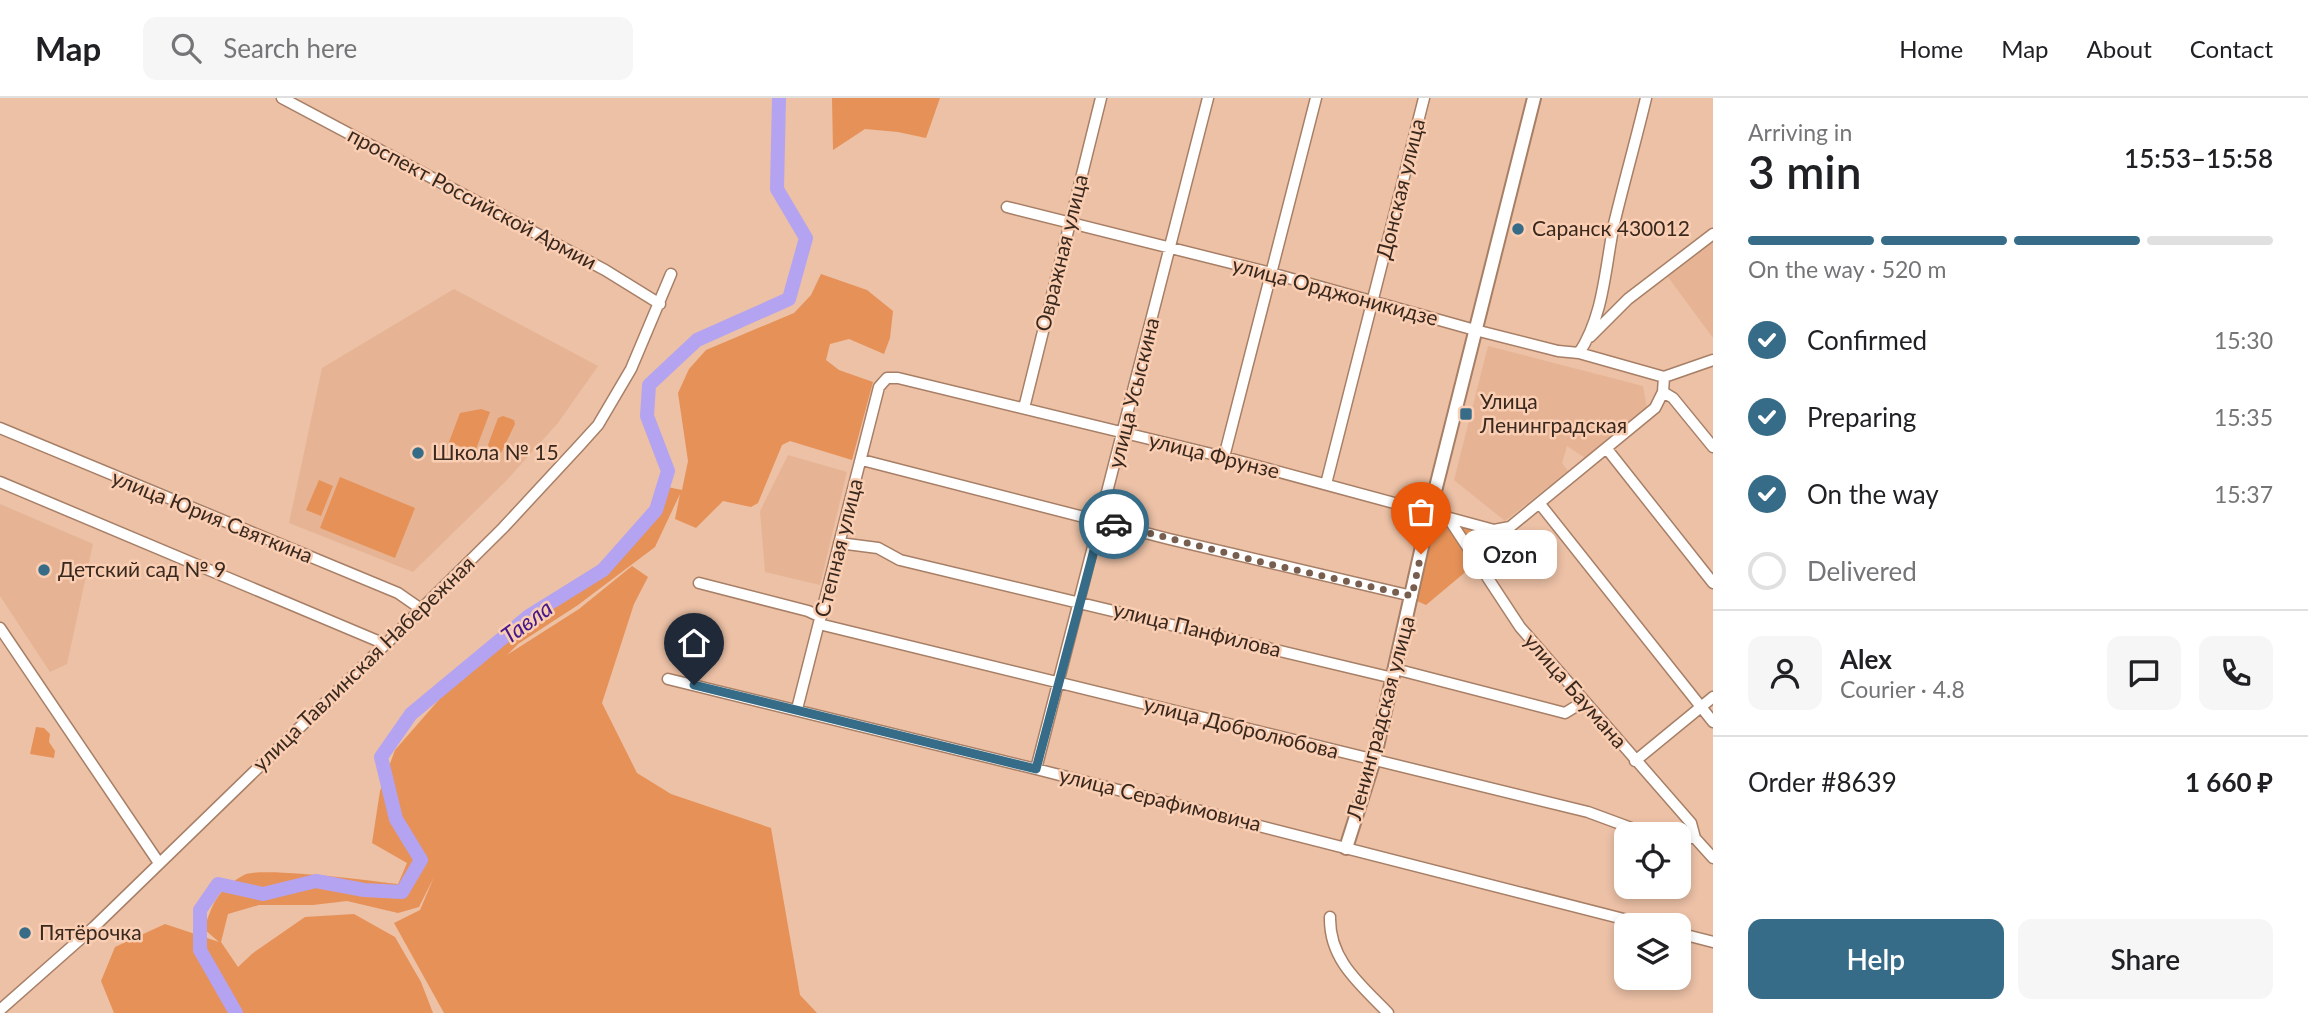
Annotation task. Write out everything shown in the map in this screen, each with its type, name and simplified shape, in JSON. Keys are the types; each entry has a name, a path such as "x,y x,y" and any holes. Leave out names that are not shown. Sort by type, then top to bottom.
{"street":[{"name":"проспект Российской Армии","path":"282,98 605,270 660,304"},
{"name":"Овражная улица","path":"1024,408 1101,98"},
{"name":"улица Усыскина","path":"1036,769 1102,520 1208,98"},
{"path":"1224,457 1316,98"},
{"name":"Донская улица","path":"1325,484 1424,98"},
{"name":"Ленинградская улица","path":"1346,848 1374,760 1430,511 1534,98"},
{"path":"1579,354 1599,309 1614,225 1646,98"},
{"name":"улица Орджоникидзе","path":"1007,207 1271,273 1475,330 1664,377"},
{"path":"1588,338 1628,299 1713,234"},
{"name":"улица Тавлинская Набережная","path":"0,1010 94,927 421,609 503,528 598,425 631,369 671,274"},
{"path":"1713,360 1664,377 1663,392 1674,398 1713,447"},
{"name":"улица Фрунзе","path":"879,387 891,377 1224,457 1494,530 1510,527 1540,504 1655,408 1663,392"},
{"name":"Степная улица","path":"797,709 879,387"},
{"name":"улица Юрия Святкина","path":"0,428 398,593 421,609"},
{"path":"1607,449 1713,583"},
{"path":"862,460 1298,571 1412,596"},
{"path":"0,482 385,644"},
{"path":"1540,504 1713,722"},
{"name":"улица Баумана","path":"1446,515 1520,627 1691,823 1695,838 1713,858"},
{"name":"улица Панфилова","path":"838,543 878,548 900,560 1565,713 1583,702"},
{"name":"улица Добролюбова","path":"699,583 808,611 820,620 1058,683 1588,812 1614,822"},
{"path":"0,628 159,863"},
{"name":"улица Серафимовича","path":"668,679 1036,769 1614,917"},
{"path":"1635,761 1713,697"},
{"path":"1330,917 1329,929 1341,964 1388,1013"},
{"path":"1691,936 1713,942"}],"shaded area":[{"path":"832,98 940,98 926,138 865,129 833,150"},
{"path":"1713,239 1713,338 1668,274"},
{"path":"821,274 867,290 893,311 890,338 884,354 849,339 830,344 826,360 839,370 873,382 852,460 790,441 782,445 758,503 751,507 723,501 696,528 675,519 680,494 655,547 578,605 518,644 507,655 579,609 632,566 648,577 634,604 602,703 637,773 671,794 771,828 800,995 817,1013 444,1013 394,923 420,910 434,877 419,907 398,913 347,901 313,905 259,905 228,914 221,942 238,967 253,953 305,917 354,914 395,937 421,982 433,1013 114,1013 101,981 115,947 165,924 219,942 204,929 207,920 213,904 222,892 244,875 293,873 398,884 407,863 372,843 380,791 395,750 493,638 604,561 638,541 658,485 682,490 688,461 678,393 689,369 706,350 794,313 811,295"},
{"name":"Школа № 15","path":"454,289 598,366 558,423 505,482 413,572 289,523 322,368"},
{"path":"1488,346 1643,386 1647,408 1585,458 1567,446 1562,463 1568,471 1505,521 1454,480"},
{"path":"481,409 490,412 475,452 449,442 460,413"},
{"path":"503,416 514,420 515,424 501,453 490,449 488,445 498,418"},
{"path":"788,455 847,472 820,585 765,572 760,511"},
{"path":"340,477 415,508 395,558 320,528"},
{"path":"319,480 333,486 321,516 306,510"},
{"name":"Детский сад № 9","path":"0,504 93,544 67,664 50,672 0,596"},
{"path":"1439,519 1448,523 1475,564 1426,605 1417,601 1421,569 1426,545"},
{"path":"1457,523 1503,535 1480,553"},
{"path":"36,727 44,728 50,734 49,742 55,751 54,758 30,754"}],"waterway":[{"name":"Тавла","path":"236,1013 200,950 200,910 218,884 263,894 316,881 364,890 402,892 421,860 396,819 381,757 411,714 529,616 603,570 656,510 668,471 647,416 649,385 697,340 789,299 806,238 777,189 779,98"}],"way so far":[{"path":"1114,524 1265,563 1412,596 1421,554"}],"place":[{"name":"Саранск 430012","path":"1518,229"},
{"name":"Улица Ленинградская","path":"1466,414"},
{"name":"Школа № 15","path":"418,453"},
{"name":"Ozon","path":"1421,554"},
{"name":"Детский сад № 9","path":"44,570"},
{"name":"Пятёрочка","path":"25,933"}],"route":[{"path":"694,685 1036,769 1102,520 1114,524"}]}
